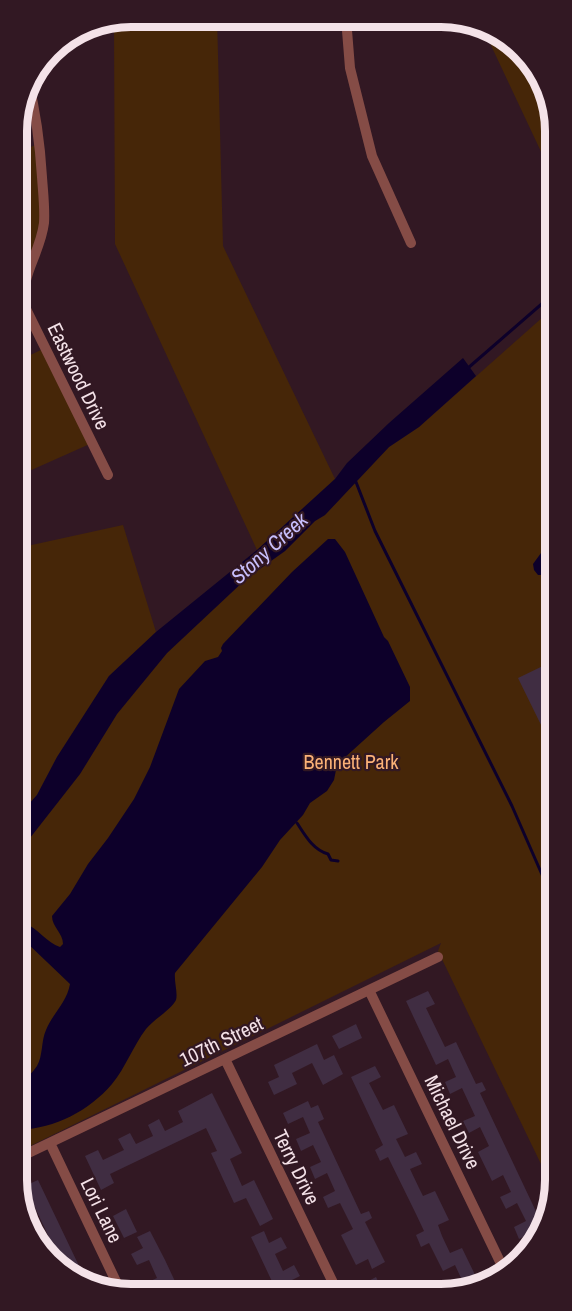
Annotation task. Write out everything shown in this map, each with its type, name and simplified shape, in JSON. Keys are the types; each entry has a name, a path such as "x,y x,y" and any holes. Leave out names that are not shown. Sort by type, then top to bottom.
{"street":[{"path":"347,27 350,68 372,156 411,243"},
{"name":"Eastwood Drive","path":"27,276 44,224 39,128 32,100"},
{"name":"Eastwood Drive","path":"27,314 108,475"},
{"name":"107th Street","path":"27,1154 438,957"},
{"name":"Michael Drive","path":"369,990 502,1265"},
{"name":"Terry Drive","path":"225,1059 334,1284"},
{"name":"Lori Lane","path":"50,1143 117,1283"}],"green space":[{"path":"217,27 223,246 335,479 257,550 115,244 114,29"},
{"path":"488,39 510,53 524,68 537,91 544,117 545,160"},
{"path":"40,143 44,205 27,274 27,149"},
{"name":"Bennett Park","path":"545,315 545,1172 438,951 441,943 27,1148 27,842 80,774 117,714 167,653 247,578 285,551 315,521 325,515 389,447 419,427"},
{"path":"45,348 92,443 27,472 27,357"},
{"path":"123,525 156,632 109,676 57,757 37,795 27,806 27,546"}],"water":[{"path":"463,358 476,376 419,427 389,447 325,515 315,521 285,551 247,578 167,653 117,714 80,774 27,842 27,806 37,795 57,757 109,676 156,632 257,550 335,479 347,463"},
{"path":"328,539 335,539 345,552 410,687 410,701 342,760 327,791 310,803 262,867 175,973 176,1000 146,1029 112,1084 82,1110 58,1122 27,1129 27,1077 37,1066 46,1030 66,996 70,984 27,943 27,924 55,945 60,947 63,944 52,916 70,894 88,864 134,799 150,767 179,689 205,661 218,657 223,644 292,572"},
{"path":"545,550 545,575 538,575 534,570 533,564"}],"building":[{"path":"545,665 545,728 543,729 518,678"},
{"path":"428,991 435,1004 426,1008 445,1047 456,1042 476,1084 482,1082 486,1090 480,1093 539,1217 530,1233 519,1239 514,1227 526,1221 517,1203 506,1209 500,1197 511,1192 503,1175 492,1181 478,1152 489,1146 480,1127 469,1133 463,1121 475,1116 462,1088 450,1094 445,1082 456,1077 448,1059 436,1065 406,1001"},
{"path":"356,1024 362,1038 339,1049 332,1036"},
{"path":"317,1044 324,1060 334,1055 343,1074 323,1085 312,1063 292,1073 297,1084 274,1095 268,1082 279,1077 274,1065"},
{"path":"375,1066 381,1077 369,1083 383,1110 394,1105 408,1134 396,1139 405,1157 416,1152 422,1164 410,1169 423,1196 435,1191 449,1220 438,1225 450,1253 462,1248 476,1277 463,1281 455,1265 443,1271 429,1243 421,1247 416,1235 424,1231 388,1157 380,1161 375,1150 383,1145 351,1077"},
{"path":"212,1093 242,1153 230,1159 242,1186 254,1180 273,1219 260,1226 246,1198 234,1203 211,1153 217,1151 206,1128 110,1174 114,1183 101,1190 85,1156 98,1150 103,1160 124,1150 118,1139 130,1133 136,1144 153,1136 148,1125 159,1119 165,1131 183,1122 178,1111"},
{"path":"308,1101 311,1108 318,1105 324,1119 318,1122 361,1214 369,1211 372,1218 365,1222 385,1262 372,1269 368,1259 356,1265 341,1235 353,1229 340,1203 328,1208 323,1197 335,1191 327,1173 315,1179 310,1167 321,1162 313,1145 301,1151 296,1139 310,1133 303,1117 288,1124 283,1113"},
{"path":"38,1180 80,1268 73,1267 56,1252 31,1199 29,1200 27,1185"},
{"path":"126,1209 137,1232 124,1238 113,1216"},
{"path":"150,1231 176,1284 146,1284 157,1278 149,1260 137,1265 131,1254 143,1248 137,1237"},
{"path":"264,1231 269,1243 281,1237 287,1248 275,1254 283,1271 294,1265 300,1276 288,1282 289,1284 273,1284 251,1237"},
{"path":"376,1277 380,1284 363,1284"}],"waterway":[{"name":"Stony Creek","path":"468,368 545,301"},
{"path":"356,482 375,531 512,806 545,881"},
{"path":"297,823 314,846 328,854 331,860 338,861"}]}
